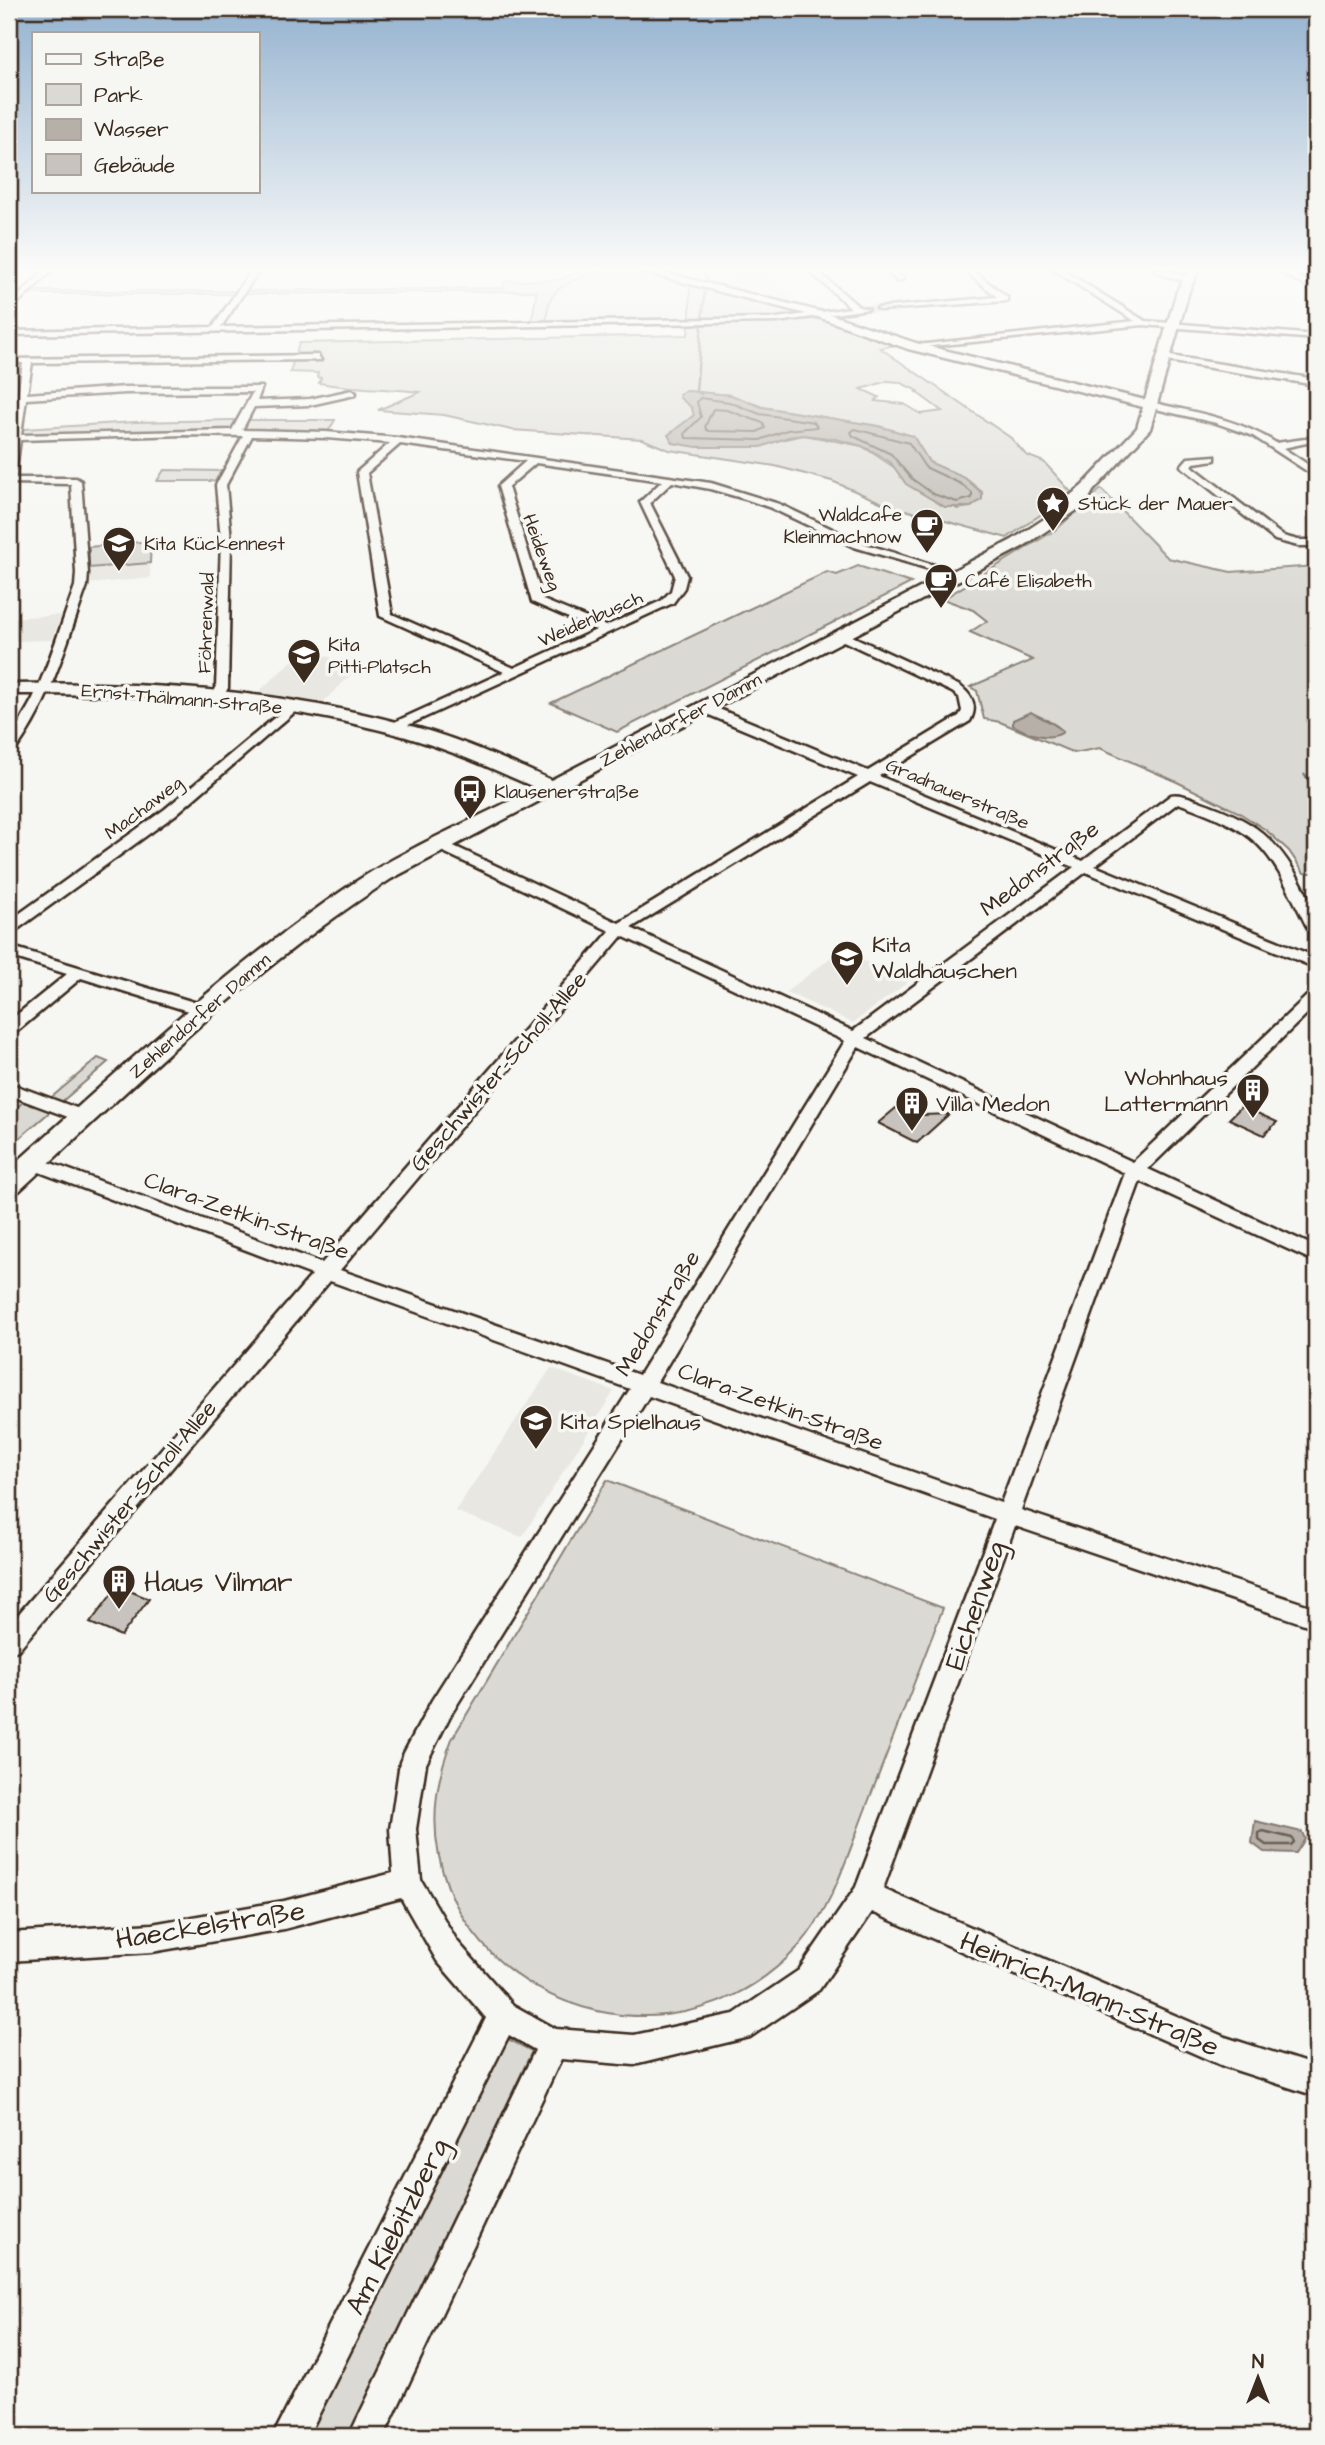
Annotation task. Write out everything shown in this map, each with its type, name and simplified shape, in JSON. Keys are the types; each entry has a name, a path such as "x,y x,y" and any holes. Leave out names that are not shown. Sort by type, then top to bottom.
{"main road":[{"path":"1062,383 1150,405"},
{"name":"Zehlendorfer Damm","path":"9,1184 201,1010 295,934 363,887 438,844 552,788 1032,535 1078,499 1143,429 1157,383"},
{"name":"Ernst-Thälmann-Straße","path":"9,689 42,688 217,697 292,707 393,727 441,743 552,788"}],"street":[{"path":"9,749 25,727 81,586 76,481 12,481 10,477 11,438 25,383"},
{"path":"23,397 146,389 259,389 236,432"},
{"path":"253,404 310,402 352,393"},
{"path":"1150,405 1240,428 1276,446 1316,474"},
{"path":"11,438 250,432 398,441 534,459 711,486 775,506 858,545 957,574"},
{"name":"Föhrenwald","path":"217,697 222,688 226,574 221,485 250,432"},
{"path":"398,441 362,472 386,616 513,672"},
{"path":"1276,446 1313,442"},
{"path":"1212,458 1191,460 1186,467 1277,537 1293,542 1316,543"},
{"name":"Heideweg","path":"534,459 503,486 538,602 606,630"},
{"name":"Weidenbusch","path":"393,727 665,603 679,588 681,576 645,502 670,479"},
{"name":"Geschwister-Scholl-Allee","path":"9,1642 621,928 965,718 968,711 965,696 956,688 841,635"},
{"name":"Machaweg","path":"9,928 170,813 292,707"},
{"name":"Gradnauerstraße","path":"702,707 1316,963"},
{"name":"Medonstraße","path":"528,2030 447,1951 408,1883 403,1829 413,1762 441,1708 644,1385 855,1038 1176,798 1236,821 1257,835 1274,851 1316,929"},
{"path":"438,844 1316,1255"},
{"path":"9,951 201,1010"},
{"path":"9,1028 78,973"},
{"name":"Eichenweg","path":"528,2030 634,2050 740,2027 809,1980 867,1896 1135,1170 1316,996"},
{"path":"9,1088 84,1117"},
{"name":"Clara-Zetkin-Straße","path":"33,1163 325,1272 1006,1514 1316,1618"},
{"name":"Haeckelstraße","path":"9,1947 152,1938 284,1915 408,1883"},
{"name":"Heinrich-Mann-Straße","path":"867,1896 1223,2051 1316,2081"},
{"path":"366,2436 528,2030"},
{"name":"Am Kiebitzberg","path":"290,2436 528,2030"}],"shaded area":[{"name":"Kita Kückennest","path":"150,553 150,578 87,584 90,558"},
{"path":"62,615 52,640 9,641 9,618"},
{"name":"Kita Pitti-Platsch","path":"304,650 360,666 320,705 255,695"},
{"name":"Kita Waldhäuschen","path":"841,950 908,982 853,1023 786,992"},
{"name":"Kita Spielhaus","path":"551,1368 614,1391 522,1537 455,1511"}],"green space":[{"path":"320,383 881,383 861,389 879,397 875,401 904,404 921,414 942,411 916,392 918,391 901,383 931,383 1011,438 1026,455 1044,462 1072,493 1007,538 887,505 832,481 775,466 669,450 642,439 512,430 444,415 378,410 420,392","holes":["686,391 731,395 762,407 878,426 913,436 929,462 965,478 982,492 982,499 971,507 957,509 862,446 804,435 776,441 684,424 694,415"]},
{"path":"335,420 326,435 131,433 9,438 9,430 135,422"},
{"path":"164,470 221,471 215,481 157,481"},
{"path":"1101,489 1168,558 1231,572 1316,566 1316,873 1304,873 1289,851 1266,830 1238,812 1177,782 1100,748 1074,753 1000,722 984,719 977,691 970,687 1033,660 970,632 987,621 973,610 943,599 1057,529"},
{"path":"151,541 150,563 89,568 89,547"},
{"path":"858,566 911,583 617,732 551,703 827,572 837,575"},
{"path":"98,1058 108,1062 17,1140 9,1137 9,1114 23,1102 40,1107"},
{"path":"607,1480 943,1608 838,1879 810,1932 798,1947 736,1994 667,2015 598,2011 535,1987 483,1944 448,1887 436,1817 452,1739"},
{"path":"502,2036 532,2051 351,2436 304,2436"}],"water":[{"path":"686,391 731,395 762,407 878,426 913,436 929,462 965,478 982,493 982,499 971,507 945,507 906,484 891,463 878,454 862,446 836,439 804,435 788,437 761,447 697,447 673,443 668,435 694,415 692,408 680,398 679,394"},
{"path":"1031,712 1063,732 1045,736 1013,725 1013,720"},
{"path":"1255,1821 1302,1832 1305,1839 1296,1853 1264,1852 1252,1843"}],"building":[{"name":"Wohnhaus Lattermann","path":"1242,1106 1277,1122 1264,1135 1229,1119"},
{"name":"Villa Medon","path":"907,1107 922,1115 949,1114 917,1143 878,1123 896,1108"},
{"name":"Haus Vilmar","path":"118,1586 149,1599 121,1636 90,1623"}],"waterway":[{"path":"697,383 696,391 701,394"},
{"path":"1305,775 1316,789"}],"place":[{"name":"Stück der Mauer","path":"1053,533"},
{"name":"Waldcafe Kleinmachnow","path":"927,555"},
{"name":"Kita Kückennest","path":"119,573"},
{"name":"Café Elisabeth","path":"941,610"},
{"name":"Kita Pitti-Platsch","path":"304,685"},
{"name":"Klausenerstraße","path":"470,821"},
{"name":"Kita Waldhäuschen","path":"847,987"},
{"name":"Wohnhaus Lattermann","path":"1253,1120"},
{"name":"Villa Medon","path":"912,1133"},
{"name":"Kita Spielhaus","path":"536,1451"},
{"name":"Haus Vilmar","path":"119,1611"}]}
